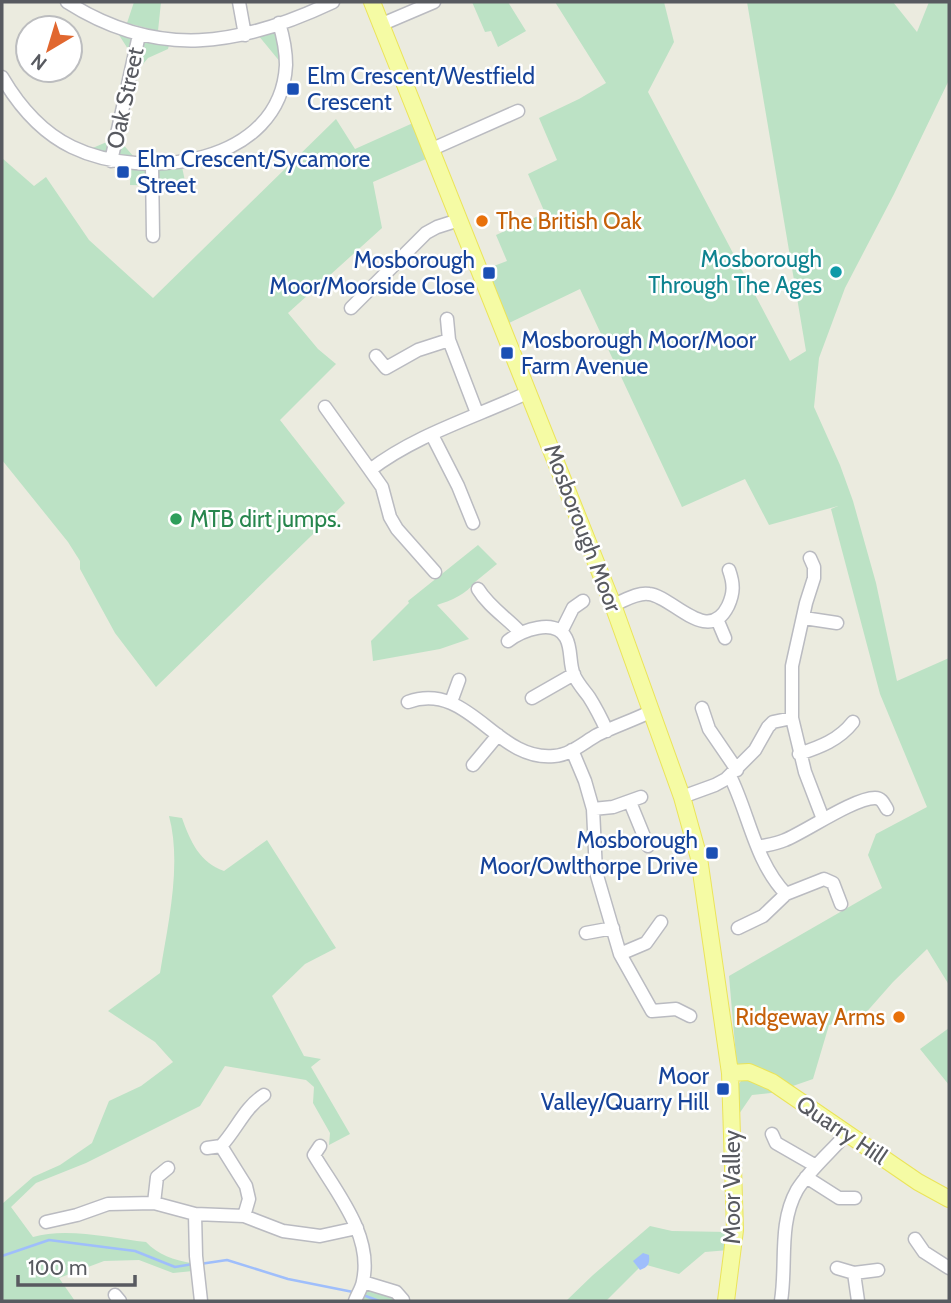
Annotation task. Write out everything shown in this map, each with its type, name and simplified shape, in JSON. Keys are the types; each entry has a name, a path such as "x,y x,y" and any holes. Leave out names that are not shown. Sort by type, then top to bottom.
{"main road":[{"name":"Mosborough Moor","path":"372,2 613,605 682,797 699,858 730,1073"},
{"name":"Quarry Hill","path":"730,1073 749,1072 760,1076 918,1182 949,1199"},
{"name":"Moor Valley","path":"726,1301 734,1230 730,1073"}],"street":[{"path":"67,2 116,28 139,35 196,41 220,40 245,34 333,2"},
{"path":"239,2 245,34"},
{"path":"380,25 434,2"},
{"path":"2,77 16,100 44,129 73,148 111,161 152,166 196,160 214,154 250,134 268,115 280,94 286,66 279,23"},
{"name":"Oak Street","path":"111,161 139,35"},
{"path":"430,150 518,111"},
{"path":"152,166 153,236"},
{"path":"351,308 426,233 459,220"},
{"path":"447,319 449,340 477,413"},
{"path":"376,356 386,368 418,350 449,340"},
{"path":"370,470 401,449 529,392"},
{"path":"326,407 382,487 390,517 397,529 435,572"},
{"path":"340,426 351,417"},
{"path":"432,435 470,518 454,518"},
{"path":"810,558 814,567 814,578 792,666 792,718 799,754 823,819"},
{"path":"613,605 644,593 653,594 688,617 710,621 725,612 733,595 733,581 729,570"},
{"path":"478,589 485,601 520,632"},
{"path":"561,632 573,608 583,601"},
{"path":"717,618 726,638"},
{"path":"804,618 837,623"},
{"path":"508,642 520,632 537,628 551,628 561,632 567,638 574,674 607,731"},
{"path":"532,698 574,674"},
{"path":"451,702 459,680"},
{"path":"408,702 424,699 451,702 464,708 522,751 539,756 553,756 572,750 652,711"},
{"path":"702,708 709,729 733,773 769,873 786,894"},
{"path":"682,797 715,785 733,773 755,751 773,722 792,718"},
{"path":"799,754 826,745 847,730 853,722"},
{"path":"473,765 498,735"},
{"path":"572,750 593,809 596,872 620,954 652,1011 676,1009 690,1016"},
{"path":"758,847 785,840 823,819 875,798 881,800 887,809"},
{"path":"593,809 635,800 648,846"},
{"path":"738,928 763,916 786,894 827,878 833,883 841,904"},
{"path":"620,954 646,943 661,922"},
{"path":"586,933 613,928"},
{"path":"206,1148 221,1146 233,1133 242,1115 253,1102 264,1095"},
{"path":"781,1301 783,1248 788,1212 806,1177 846,1133"},
{"path":"772,1135 780,1146 816,1166"},
{"path":"221,1146 246,1186 249,1199 244,1216"},
{"path":"312,1152 358,1228 365,1261 362,1284 355,1301"},
{"path":"154,1203 157,1177 168,1168"},
{"path":"806,1177 839,1198 855,1198"},
{"path":"46,1222 77,1215 108,1203 154,1203 195,1214 244,1216 284,1231 320,1236 358,1228"},
{"path":"195,1214 201,1301"},
{"path":"915,1239 925,1252 949,1268"},
{"path":"837,1268 854,1273 878,1270"},
{"path":"854,1273 858,1301"},
{"path":"362,1284 396,1292 403,1300"}],"green space":[{"path":"134,2 161,2 158,31 127,23"},
{"path":"472,2 508,2 526,31 498,47 491,31 485,32"},
{"path":"555,2 664,2 674,42 648,92 790,361 806,351 747,2 893,2 917,32 929,2 949,2 949,80 845,288 819,358 814,407 853,501 876,583 897,681 949,658 949,985 927,949 863,1016 829,1025 813,1079 790,1087 737,1068 729,976 882,888 868,855 876,834 927,807 880,694 831,509 838,506 769,525 745,479 682,507 580,289 509,323 486,269 507,261 496,235 545,213 528,174 557,160 539,118 606,83"},
{"path":"273,31 277,34 281,63 258,35"},
{"path":"119,35 169,45 168,49 148,58 139,69 127,65 128,49"},
{"path":"336,119 355,149 413,123 426,159 373,182 382,228 288,313 318,349 336,364 280,420 345,503 156,687 115,633 68,542 2,460 2,158 34,186 46,177 89,240 153,298"},
{"path":"109,141 121,142 134,157 153,158 182,167 185,181 170,186 130,185 131,161 88,150"},
{"path":"478,545 497,564 463,593 437,605 469,639 440,649 373,661 371,641 408,601"},
{"path":"169,816 182,818 202,857 224,871 267,840 336,948 305,964 272,996 304,1056 321,1059 311,1067 350,1134 329,1145 330,1133 313,1103 314,1087 306,1080 225,1066 200,1106 86,1163 36,1183 11,1207 33,1237 74,1233 146,1242 167,1256 191,1263 193,1271 173,1273 139,1260 104,1261 59,1278 75,1301 2,1301 2,1204 33,1177 60,1165 92,1143 109,1101 141,1086 173,1062 155,1042 108,1011 160,973 174,874 173,835"},
{"path":"949,1028 949,1085 920,1049"},
{"path":"751,1077 779,1092 752,1095 739,1114 737,1086 742,1080"},
{"path":"650,1226 672,1231 728,1232 729,1250 705,1252 679,1274 643,1264 606,1301 566,1301 593,1275"},
{"path":"367,1290 392,1296 397,1301 366,1301 361,1298"}],"water":[{"path":"643,1253 649,1255 649,1261 647,1266 640,1270 633,1261"}],"waterway":[{"path":"2,1256 49,1240 135,1251 175,1267 193,1264"},
{"path":"200,1264 227,1260 288,1279 353,1292"},
{"path":"363,1295 379,1301"}],"place":[{"name":"Elm Crescent/Westfield Crescent","path":"293,89"},
{"name":"Elm Crescent/Sycamore Street","path":"123,172"},
{"name":"The British Oak","path":"482,221"},
{"name":"Mosborough Through The Ages","path":"836,272"},
{"name":"Mosborough Moor/Moorside Close","path":"489,273"},
{"name":"Mosborough Moor/Moor Farm Avenue","path":"507,353"},
{"name":"MTB dirt jumps.","path":"176,519"},
{"name":"Mosborough Moor/Owlthorpe Drive","path":"712,853"},
{"name":"Ridgeway Arms","path":"899,1017"},
{"name":"Moor Valley/Quarry Hill","path":"723,1089"}]}
